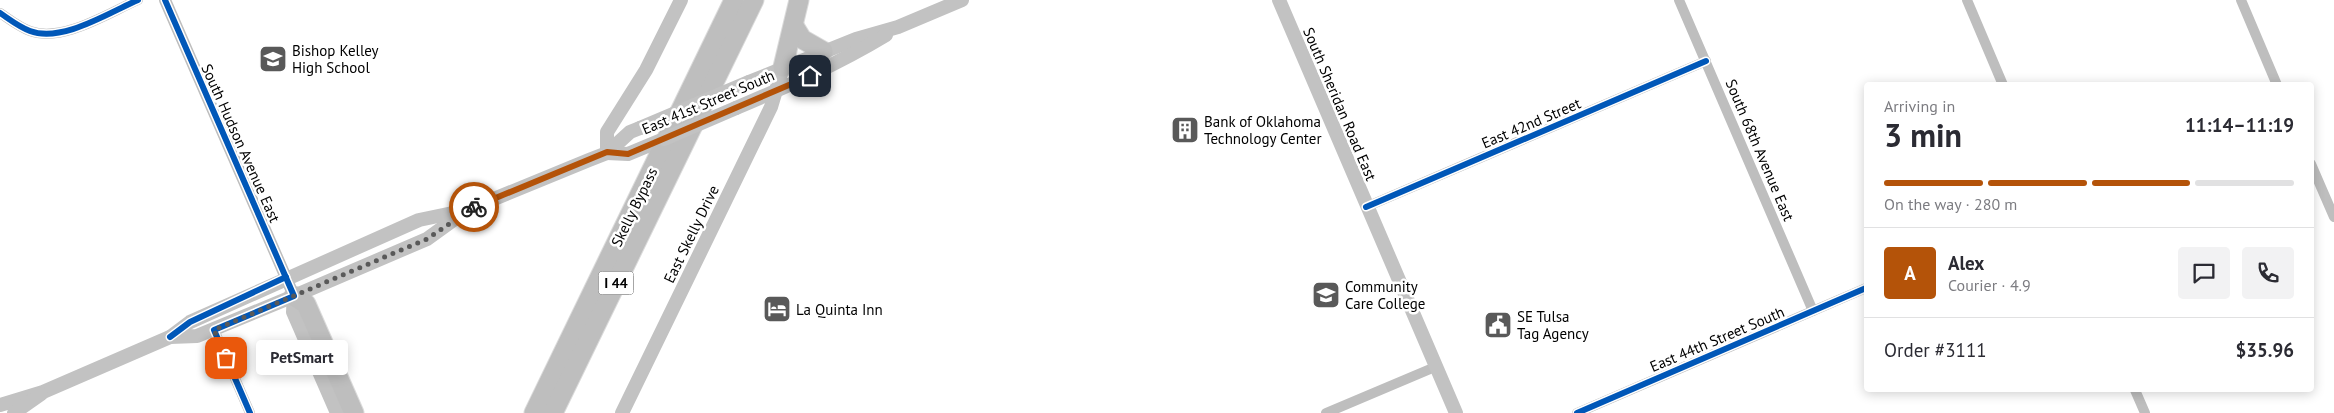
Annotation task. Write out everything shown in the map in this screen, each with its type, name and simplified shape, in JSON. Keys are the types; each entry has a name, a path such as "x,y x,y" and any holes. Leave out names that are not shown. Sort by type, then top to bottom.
{"highway":[{"name":"Skelly Bypass","path":"534,413 734,0"},
{"name":"Skelly Bypass","path":"553,413 754,0"},
{"path":"784,67 800,0"},
{"path":"794,26 802,39 823,51"},
{"path":"294,296 306,304 354,413"}],"main road":[{"path":"607,152 607,132 646,70 681,0"},
{"name":"East 41st Street South","path":"607,152 628,154 774,92 860,51 898,28 962,0"},
{"name":"South Sheridan Road East","path":"1279,0 1366,207 1456,413"},
{"name":"East 41st Street South","path":"0,405 43,392 170,337 190,322 419,220 467,210 607,152 630,132 823,51 856,39 898,28"},
{"name":"East Skelly Drive","path":"622,413 771,107 774,92 784,67"},
{"name":"East 41st Street South","path":"170,337 196,336 294,296 427,239 467,210"},
{"path":"294,296 293,312 337,413"},
{"name":"East 41st Street South","path":"14,413 21,410 43,392"}],"street":[{"path":"0,12 30,31 55,34 68,31 138,0"},
{"name":"South Hudson Avenue East","path":"165,0 294,296"},
{"name":"South 68th Avenue East","path":"1679,0 1813,312"},
{"path":"1967,0 2002,82"},
{"path":"2241,0 2276,82"},
{"name":"East 42nd Street","path":"1366,207 1706,61"},
{"path":"2314,171 2334,217"},
{"name":"East 44th Street South","path":"1577,413 1864,289"},
{"path":"214,330 250,413"},
{"path":"1326,413 1435,366"},
{"path":"2136,392 2145,413"}],"cycle path":[{"path":"0,13 30,31 43,34 56,33 85,25 138,0"},
{"path":"165,0 294,296 214,330 250,413"},
{"path":"1366,207 1706,61"},
{"path":"170,337 190,322 286,277"},
{"path":"1577,413 1864,289"}],"way so far":[{"path":"226,358 214,330 427,239 474,207"}],"place":[{"name":"Bishop Kelley High School","path":"273,59"},
{"name":"Bank of Oklahoma Technology Center","path":"1185,130"},
{"name":"Community Care College","path":"1326,295"},
{"name":"La Quinta Inn","path":"777,309"},
{"name":"SE Tulsa Tag Agency","path":"1498,325"},
{"name":"PetSmart","path":"226,358"}],"route":[{"path":"474,207 607,152 628,154 810,76"}]}
